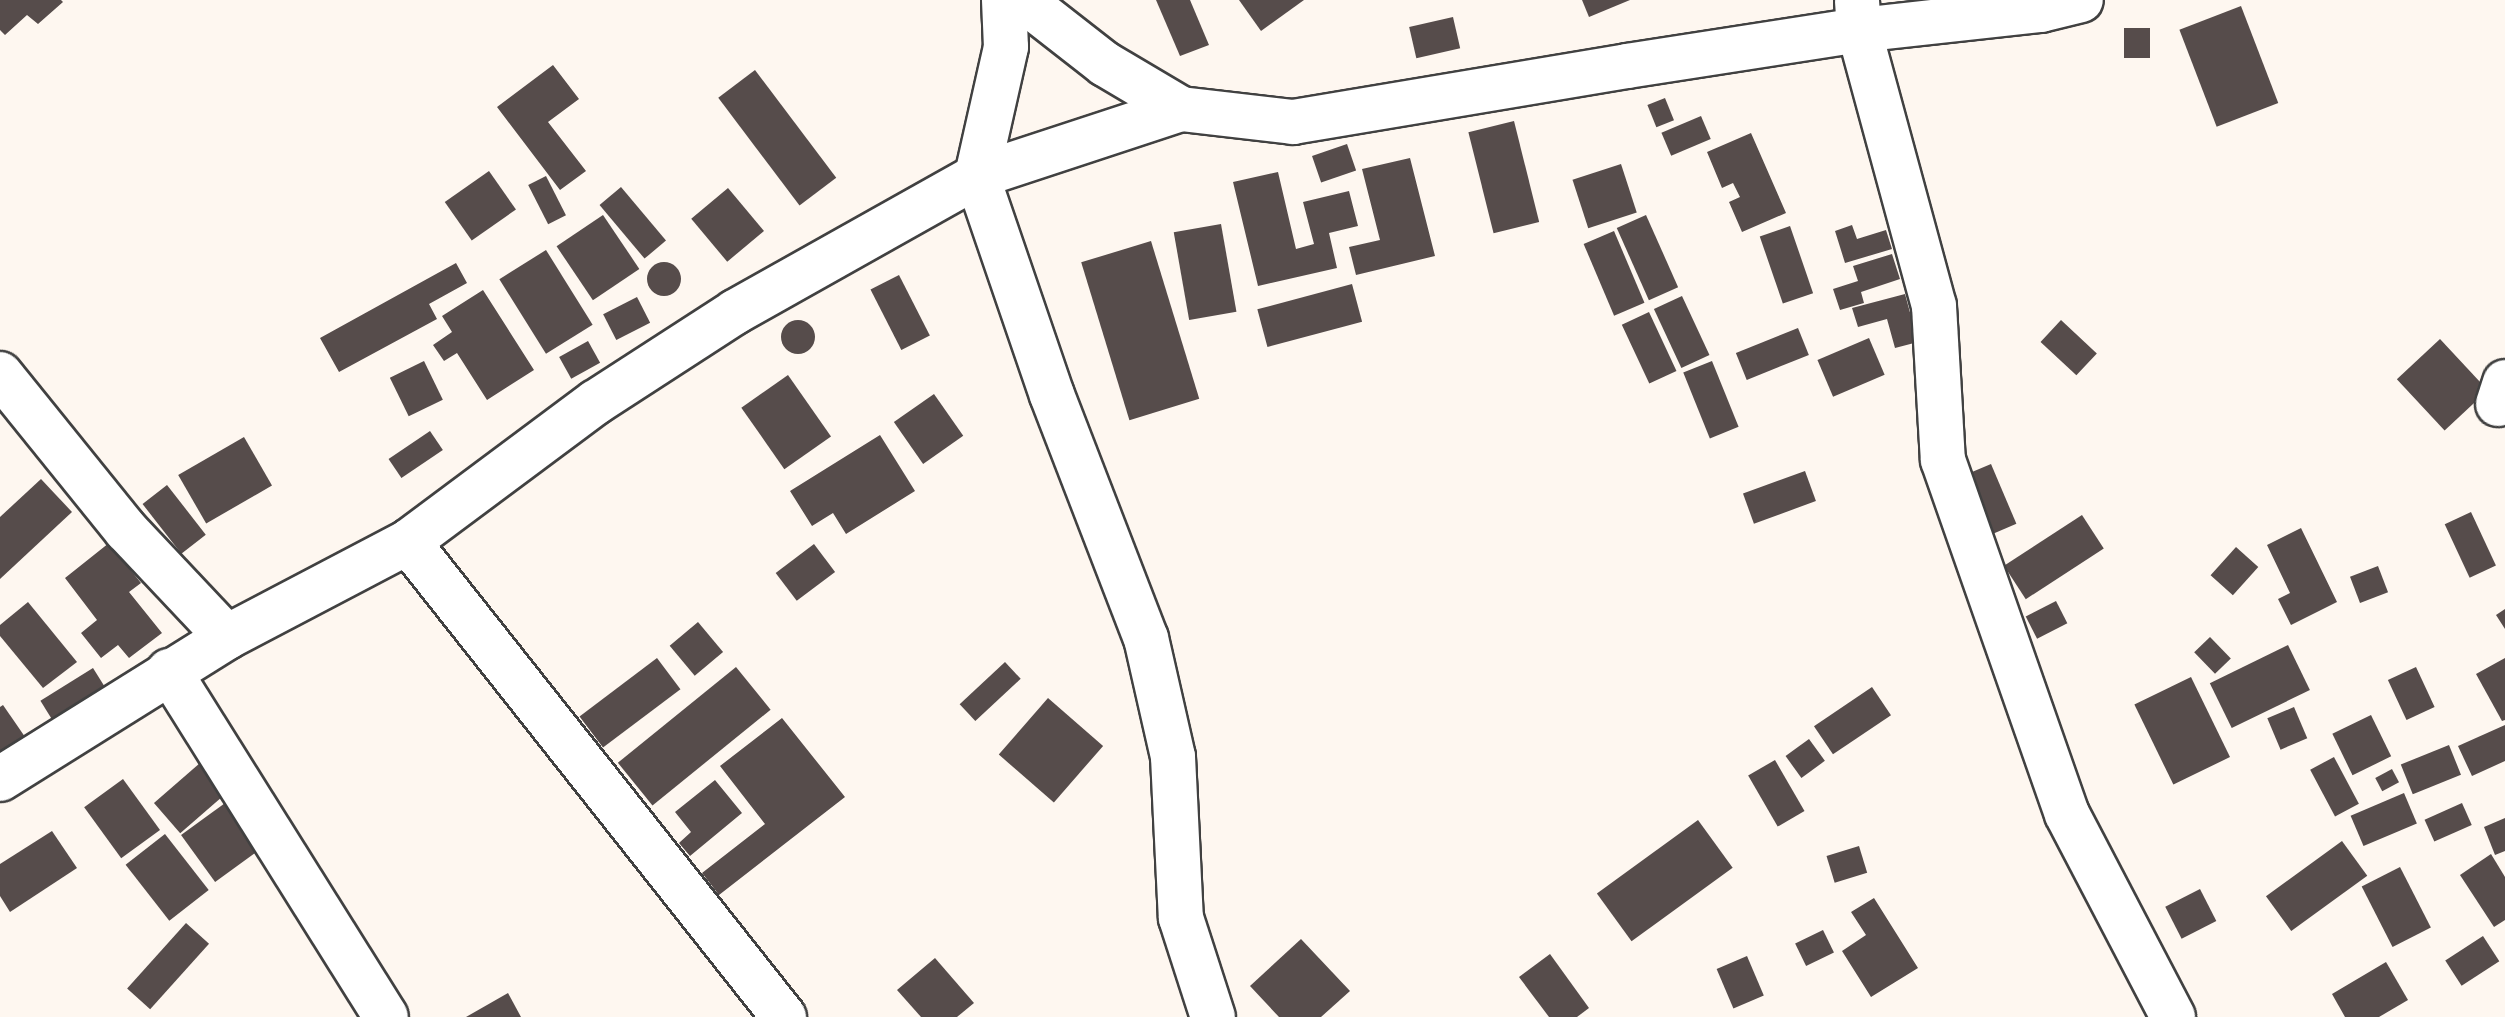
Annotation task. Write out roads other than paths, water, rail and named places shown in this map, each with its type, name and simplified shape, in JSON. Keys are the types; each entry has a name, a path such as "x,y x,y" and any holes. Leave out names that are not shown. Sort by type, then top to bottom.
{"street":[{"path":"1004,0 1006,47 977,176 1052,395 1146,638 1173,757 1181,918 1213,1017"},
{"path":"1023,0 1105,64 1181,109 1293,122 1858,15 2041,10 2081,0"},
{"path":"1858,15 1934,306 1943,460 2067,814 2173,1017"},
{"path":"0,779 227,637 408,542 596,402 735,312 977,176 1181,109"},
{"path":"0,374 126,530 227,637"},
{"path":"408,542 784,1017"},
{"path":"169,671 386,1017"}]}
